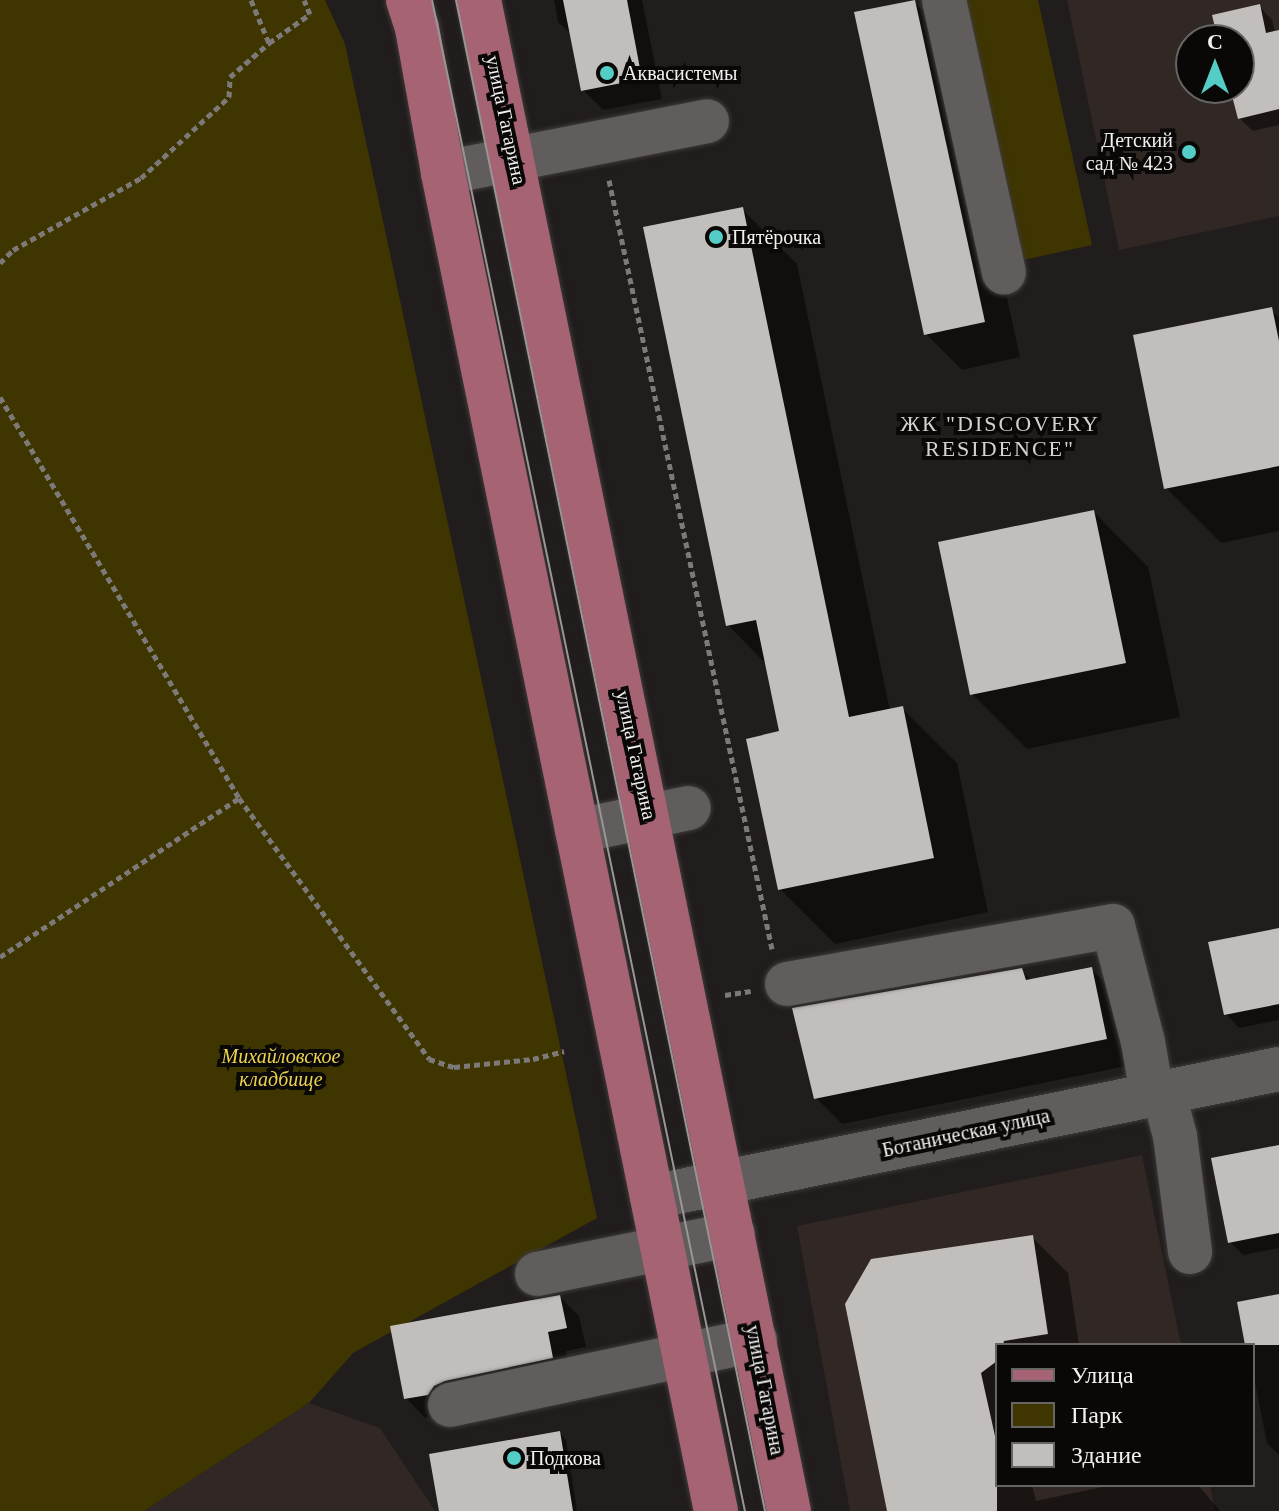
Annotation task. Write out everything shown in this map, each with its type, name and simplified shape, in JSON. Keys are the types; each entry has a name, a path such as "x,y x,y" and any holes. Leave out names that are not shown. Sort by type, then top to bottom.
{"main road":[{"path":"408,0 417,28 443,173 716,1511"},
{"name":"улица Гагарина","path":"479,0 668,812 723,1182 789,1511"}],"street":[{"path":"944,0 1004,272"},
{"path":"443,173 707,121"},
{"path":"577,831 668,812"},
{"path":"780,969 1113,926 1158,1093 1175,1136 1190,1252"},
{"name":"Ботаническая улица","path":"652,1197 1279,1069"},
{"path":"537,1274 733,1234"},
{"path":"450,1405 755,1340"}],"path":[{"path":"251,0 269,43"},
{"path":"0,263 13,250 141,178 229,97 230,77 269,43 310,14 304,0"},
{"path":"601,143 780,969"},
{"path":"0,397 239,798 429,1059 454,1067 533,1059 564,1051"},
{"path":"0,957 239,798"}],"shaded area":[{"name":"Детский сад № 423","path":"1067,0 1279,0 1279,216 1119,250"},
{"path":"1142,1155 1181,1343 995,1343 995,1487 1210,1487 1215,1511 850,1511 797,1226"},
{"path":"309,1403 380,1428 435,1511 144,1511"}],"green space":[{"name":"Михайловское кладбище","path":"0,0 325,0 345,44 597,1218 353,1353 309,1403 144,1511 0,1511"},
{"path":"966,0 1038,0 1092,245 1023,260"}],"building":[{"path":"563,0 627,0 642,79 581,91"},
{"path":"915,0 985,322 924,335 854,12"},
{"path":"1260,4 1266,33 1279,30 1279,109 1238,119 1234,104 1255,104 1255,24 1214,24 1212,15"},
{"path":"743,207 849,717 903,706 934,858 778,890 746,739 779,731 756,620 726,626 643,227"},
{"path":"1272,307 1279,341 1279,466 1164,489 1133,335"},
{"path":"1094,510 1126,663 970,695 938,542"},
{"path":"1279,928 1279,1004 1224,1015 1208,942"},
{"path":"1092,967 1107,1039 814,1099 792,1008 1022,968 1026,980"},
{"path":"1279,1145 1279,1233 1228,1243 1211,1158"},
{"path":"1033,1235 1048,1334 995,1343 995,1362 981,1373 995,1436 997,1511 887,1511 845,1304 871,1259"},
{"path":"1279,1294 1279,1345 1245,1343 1237,1302"},
{"path":"560,1295 567,1328 548,1332 553,1358 445,1381 434,1386 428,1395 404,1399 390,1326"},
{"path":"560,1431 573,1511 439,1511 429,1454"}],"tram line":[{"path":"432,0 745,1511"},
{"path":"456,0 765,1511"}],"place":[{"name":"Аквасистемы","path":"607,73"},
{"name":"Детский сад № 423","path":"1189,152"},
{"name":"Пятёрочка","path":"716,237"},
{"name":"Подкова","path":"514,1458"}],"district":[{"name":"ЖК \"DISCOVERY RESIDENCE\"","path":"1000,436"}]}
